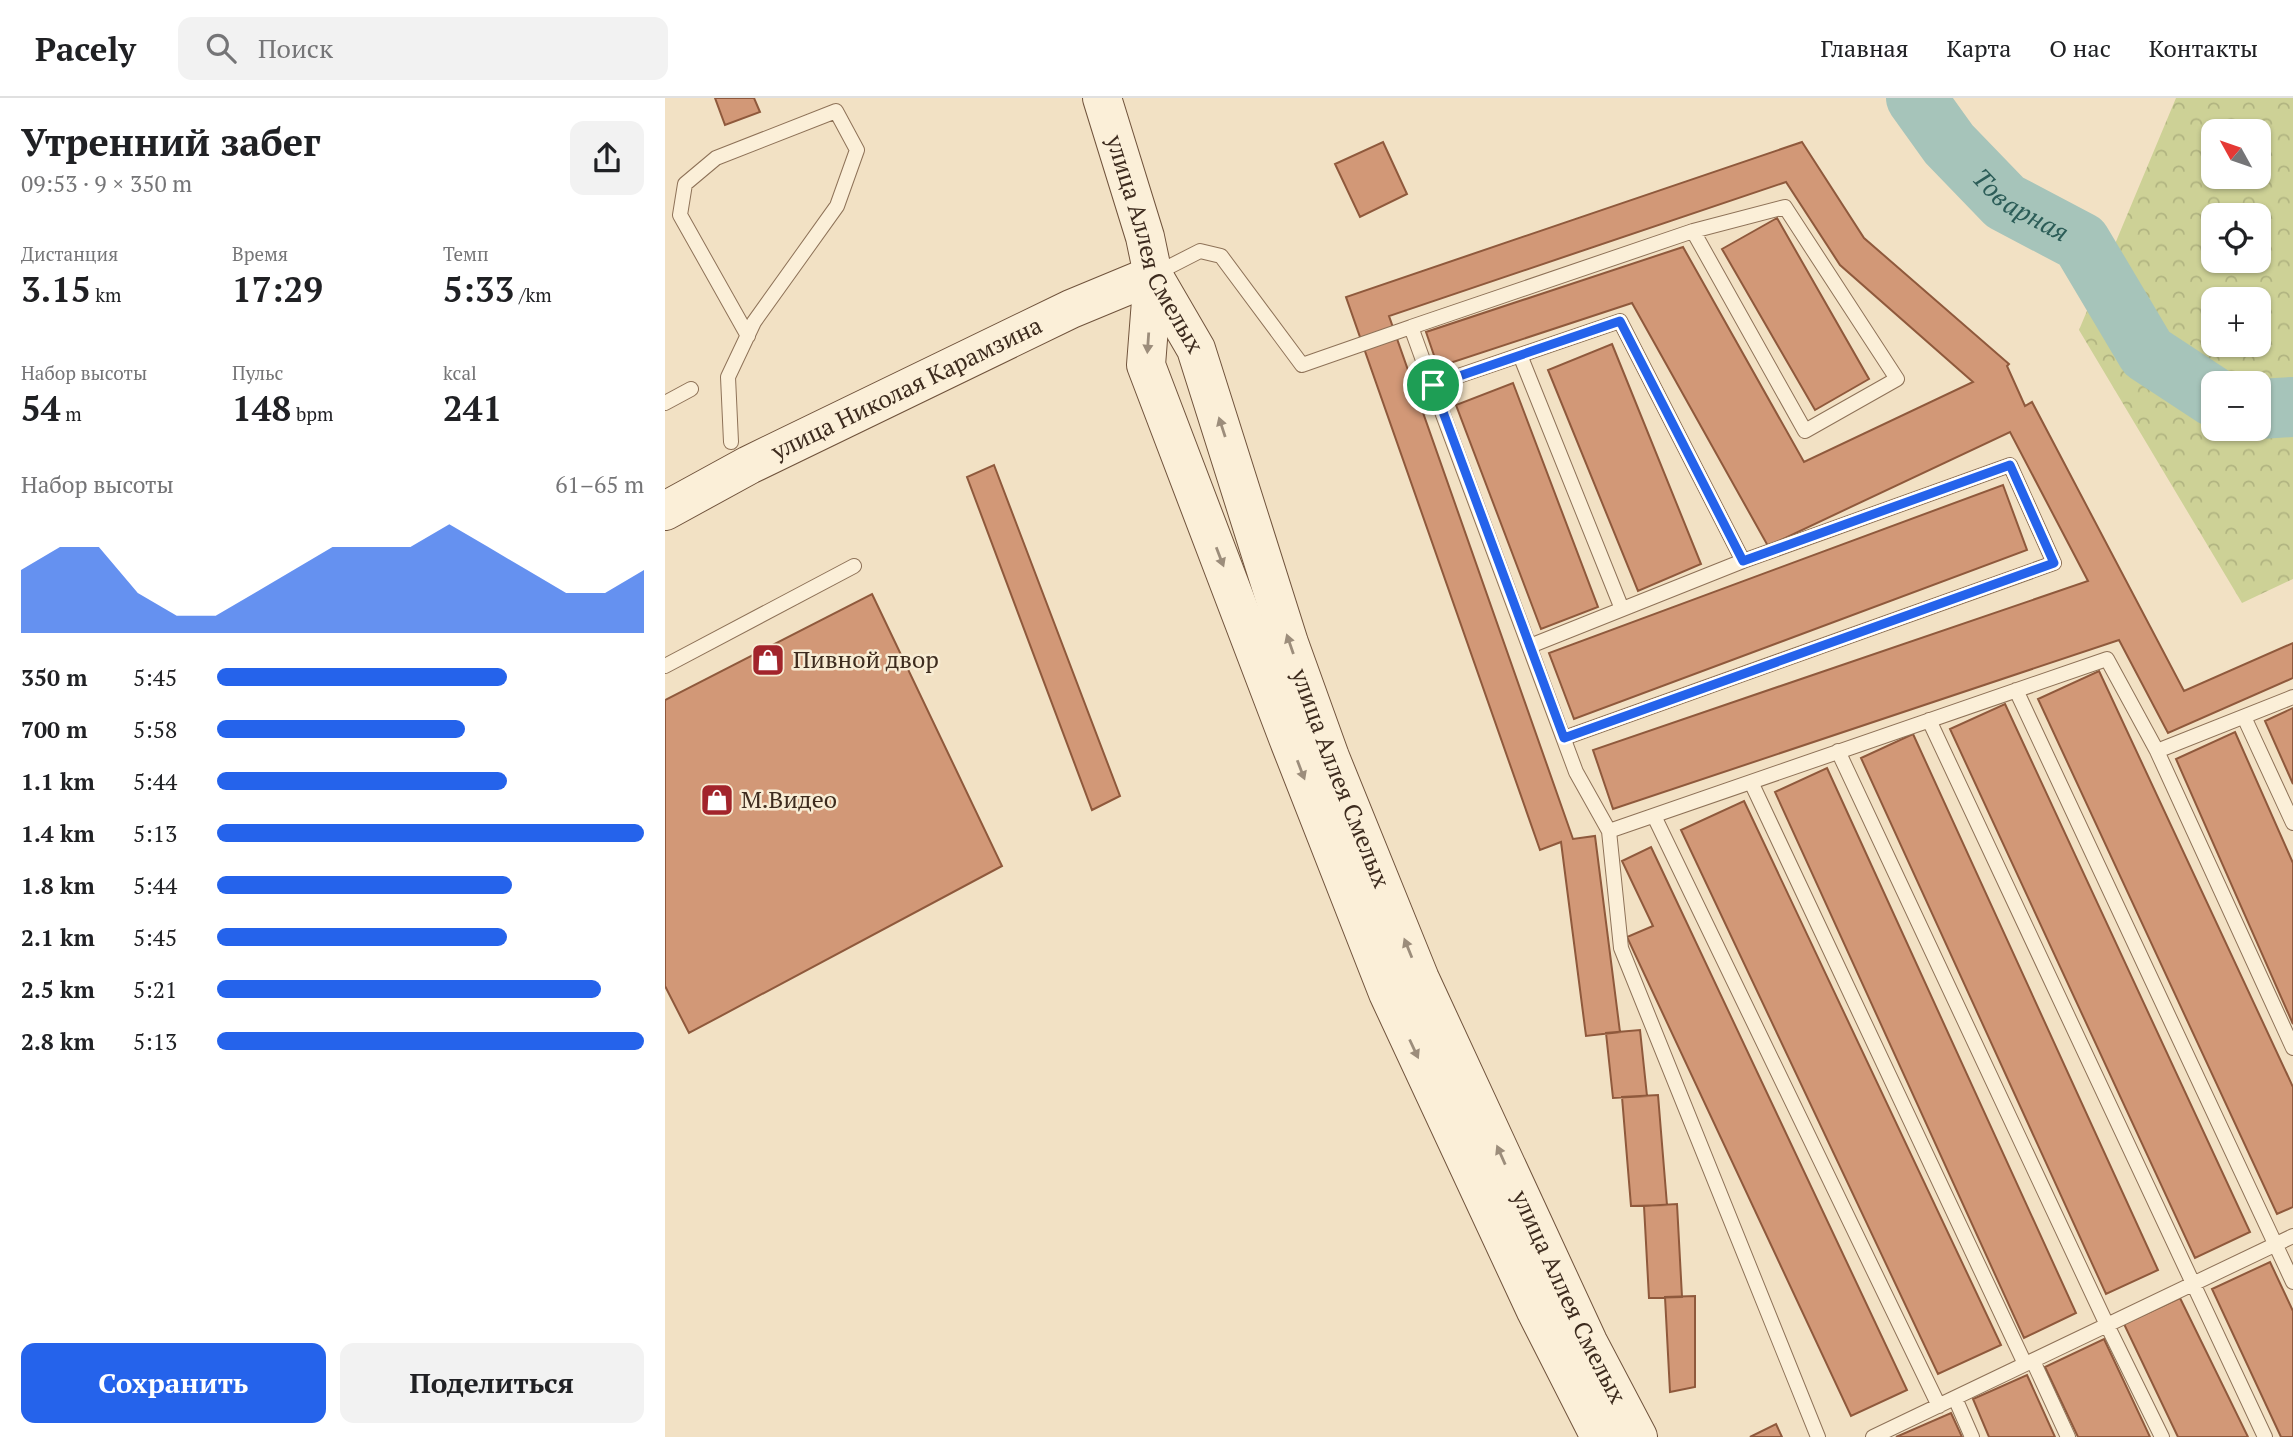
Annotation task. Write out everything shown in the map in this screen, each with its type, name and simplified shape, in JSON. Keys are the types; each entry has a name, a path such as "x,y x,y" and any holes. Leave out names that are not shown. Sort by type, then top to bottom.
{"main road":[{"name":"улица Аллея Смелых","path":"1102,98 1145,237 1153,275 1196,349 1289,643 1321,732 1420,979 1583,1330 1637,1437"},
{"name":"улица Николая Карамзина","path":"665,511 749,466 1071,309 1153,275"},
{"path":"1153,275 1146,365 1293,751 1388,993 1536,1311 1600,1437"}],"lane":[{"path":"731,442 728,377 748,336 754,322 837,206 857,150 836,111 716,159 685,184 680,215 748,336"},
{"path":"1153,275 1200,251 1221,256 1302,365 1693,232 1785,207 1897,379 1805,431 1693,232"},
{"path":"1433,385 1620,321 1743,561"},
{"path":"1411,327 1576,772 1609,831 1621,948 1818,1437"},
{"path":"1520,355 1622,609"},
{"path":"665,403 691,389"},
{"path":"1530,646 1743,561 2010,465 2054,563 1564,738"},
{"path":"665,666 854,566"},
{"path":"1609,831 2107,659 2157,751 2293,1048"},
{"path":"2016,690 2293,1282"},
{"path":"2157,751 2293,697"},
{"path":"2245,717 2293,824"},
{"path":"1929,720 2265,1437"},
{"path":"1839,751 2162,1437"},
{"path":"1751,782 2029,1363 2068,1437"},
{"path":"1654,816 1939,1406"},
{"path":"1873,1437 2293,1236"},
{"path":"1955,1398 1972,1437"}],"green space":[{"path":"2176,98 2293,98 2293,579 2242,603 2079,330"}],"building":[{"path":"715,98 754,98 760,112 725,125"},
{"path":"1383,142 1407,194 1360,217 1335,164"},
{"path":"1802,142 1864,238 2009,364 2007,366 2025,406 2032,402 2184,691 2293,643 2293,678 2168,733 2119,640 1613,809 1593,750 2088,581 2010,432 1768,546 1632,303 1438,367 1426,332 1683,247 1804,462 1973,382 1840,265 1786,182 1389,316 1573,839 1595,836 1620,1032 1586,1036 1561,842 1540,850 1346,297"},
{"path":"1777,218 1869,379 1815,410 1722,249"},
{"path":"1612,344 1701,564 1638,591 1548,370"},
{"path":"1513,383 1598,607 1541,629 1456,405"},
{"path":"994,465 1120,796 1092,810 967,477"},
{"path":"2003,485 2027,550 1574,719 1549,653"},
{"path":"872,594 1002,866 689,1033 665,986 665,700"},
{"path":"2099,671 2293,1087 2293,1207 2277,1214 2038,699"},
{"path":"2005,704 2250,1232 2195,1258 1950,729"},
{"path":"2293,708 2293,784 2265,721"},
{"path":"2235,732 2293,863 2293,1024 2176,759"},
{"path":"1913,734 2158,1270 2106,1294 1861,758"},
{"path":"1827,768 2076,1313 2024,1338 1775,792"},
{"path":"1744,801 2001,1345 1938,1374 1681,830"},
{"path":"1651,847 1907,1390 1851,1416 1627,937 1653,926 1622,861"},
{"path":"1640,1030 1647,1096 1613,1098 1606,1033"},
{"path":"1658,1095 1667,1205 1631,1206 1622,1097"},
{"path":"1677,1204 1682,1297 1649,1298 1644,1206"},
{"path":"2270,1262 2293,1311 2293,1437 2281,1437 2212,1289"},
{"path":"1695,1296 1695,1387 1670,1392 1665,1297"},
{"path":"2180,1298 2248,1437 2178,1437 2124,1324"},
{"path":"2104,1339 2150,1437 2078,1437 2045,1367"},
{"path":"2027,1375 2055,1437 1989,1437 1973,1399"},
{"path":"1951,1413 1962,1437 1896,1437"},
{"path":"1776,1424 1782,1437 1750,1437"}],"waterway":[{"name":"Товарная","path":"1916,98 1949,144 2005,202 2081,242 2147,353 2201,388"},
{"name":"Товарная","path":"2271,408 2293,407"}],"place":[{"name":"Пивной двор","path":"768,660"},
{"name":"M.Видео","path":"717,800"}],"route":[{"path":"1620,321 1743,561 2010,465 2054,563 1564,738 1433,385 1620,321"}]}
